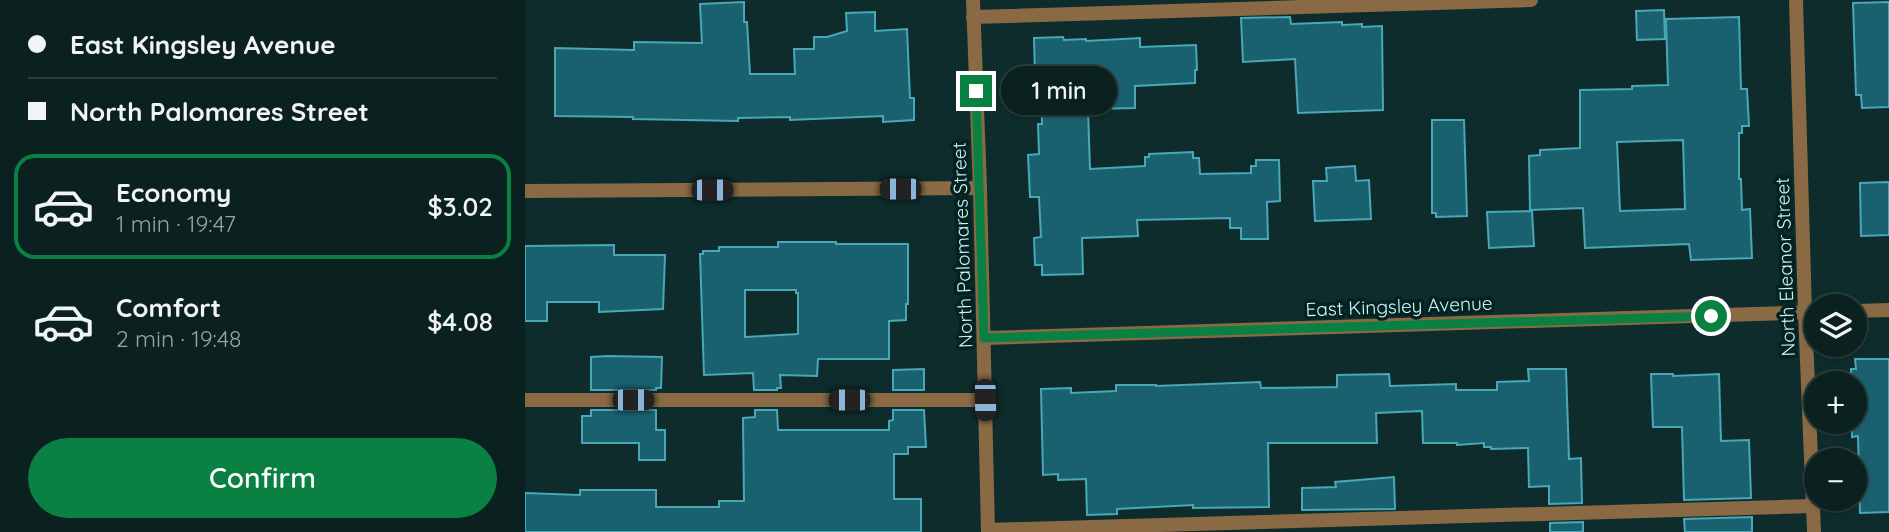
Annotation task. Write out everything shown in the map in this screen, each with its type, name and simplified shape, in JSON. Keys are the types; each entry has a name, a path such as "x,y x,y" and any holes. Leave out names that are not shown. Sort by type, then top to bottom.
{"street":[{"name":"North Palomares Street","path":"973,0 988,531"},
{"path":"973,17 1531,0"},
{"name":"North Eleanor Street","path":"1796,0 1810,294"},
{"path":"525,191 980,188"},
{"path":"1867,311 1889,310"},
{"name":"East Kingsley Avenue","path":"984,338 1804,312"},
{"name":"North Eleanor Street","path":"1811,357 1812,448"},
{"path":"525,400 985,400"},
{"path":"988,531 1804,506"},
{"name":"North Eleanor Street","path":"1813,511 1814,532"}],"building":[{"path":"744,2 750,74 795,74 794,49 814,49 814,37 827,37 847,31 846,13 875,12 875,31 907,29 910,98 914,98 914,120 883,122 883,116 790,120 790,117 738,118 738,121 555,116 555,48 634,50 634,42 702,43 700,4"},
{"path":"1889,2 1889,107 1862,108 1861,95 1856,95 1853,3"},
{"path":"1664,10 1665,39 1637,40 1636,11"},
{"path":"1290,17 1291,24 1342,22 1342,25 1362,24 1362,27 1382,26 1383,110 1298,113 1295,59 1243,62 1241,18"},
{"path":"1739,17 1741,89 1747,89 1749,126 1742,126 1742,133 1739,133 1739,179 1742,210 1750,209 1752,258 1691,260 1689,244 1585,248 1583,208 1530,210 1529,156 1540,155 1540,150 1580,148 1580,90 1668,85 1666,19","holes":["1683,140 1685,209 1620,211 1617,142"]},
{"path":"1063,37 1064,40 1086,41 1140,38 1140,47 1196,45 1195,83 1135,86 1135,108 1088,109 1090,169 1145,166 1145,157 1149,157 1149,154 1193,152 1193,158 1199,158 1200,174 1251,173 1251,166 1256,166 1256,160 1279,160 1280,201 1267,202 1268,239 1241,239 1241,228 1230,228 1230,218 1137,220 1138,236 1082,238 1083,274 1042,275 1042,265 1035,265 1034,238 1041,237 1039,197 1030,197 1028,155 1039,154 1038,124 1042,124 1041,75 1035,76 1034,38"},
{"path":"1432,120 1464,120 1467,216 1436,217 1436,213 1432,213"},
{"path":"1355,166 1356,181 1369,180 1371,219 1315,221 1313,181 1327,181 1326,168"},
{"path":"1889,182 1889,235 1861,236 1860,183"},
{"path":"1532,211 1534,246 1489,248 1487,212"},
{"path":"778,242 908,244 906,320 889,321 889,359 818,359 817,376 780,375 781,388 777,390 754,390 753,373 704,375 700,254 703,254 703,251 719,251 719,247 778,247","holes":["745,290 796,290 798,334 745,337"]},
{"path":"614,245 614,255 665,255 663,309 599,312 599,302 547,302 547,321 525,321 525,246"},
{"path":"591,357 662,357 661,388 591,390"},
{"path":"1855,359 1889,359 1889,512 1860,513 1867,511 1867,448 1858,448 1858,436 1852,437 1852,434 1867,434 1867,371 1851,371 1856,369"},
{"path":"924,369 924,390 893,390 893,370"},
{"path":"1528,369 1566,369 1569,459 1581,458 1582,503 1549,504 1549,486 1529,487 1528,448 1491,449 1484,447 1484,443 1423,443 1422,411 1376,413 1377,443 1268,443 1269,507 1193,508 1193,505 1117,509 1117,514 1087,515 1086,479 1058,480 1058,474 1043,475 1041,389 1071,388 1071,393 1116,391 1116,385 1260,382 1261,388 1337,387 1337,375 1389,374 1390,386 1456,384 1456,390 1497,390 1497,382 1529,381"},
{"path":"1651,374 1719,374 1721,441 1749,440 1751,498 1684,500 1682,427 1653,427"},
{"path":"591,410 656,410 656,430 665,430 665,460 639,460 639,443 582,443 582,416 591,416"},
{"path":"755,410 777,410 778,430 889,430 893,410 924,410 926,447 908,447 908,454 894,454 894,499 921,499 921,532 525,532 525,493 580,495 580,490 656,490 656,507 719,507 719,501 744,501 743,418 755,417"},
{"path":"1394,477 1395,509 1302,510 1302,488 1336,487 1335,482"},
{"path":"1752,517 1752,532 1685,532 1684,519"},
{"path":"1583,522 1583,532 1550,532 1550,523"}],"route":[{"path":"976,91 984,338 1711,316"}]}
